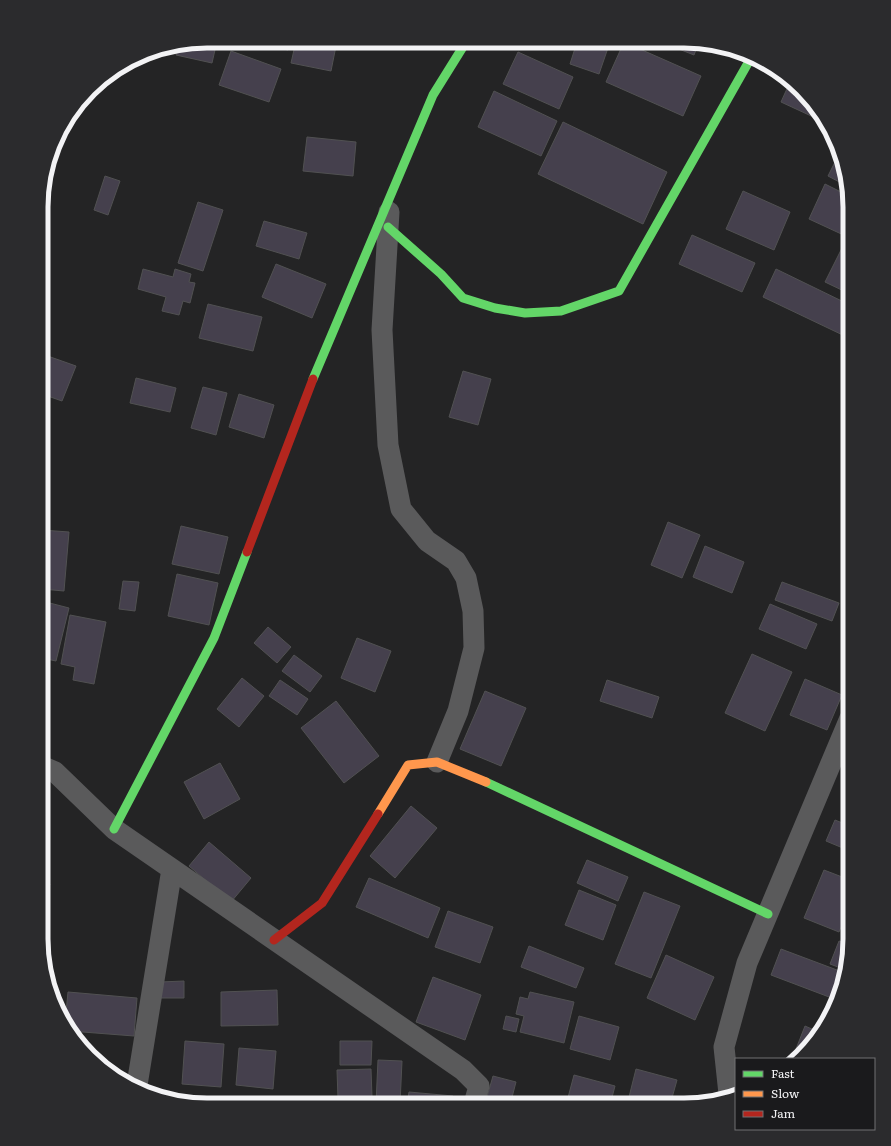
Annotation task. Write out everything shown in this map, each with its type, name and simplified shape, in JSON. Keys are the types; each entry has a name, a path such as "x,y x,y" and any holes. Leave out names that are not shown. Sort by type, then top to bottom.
{"street":[{"path":"114,829 214,638 310,386 433,95 462,48"},
{"path":"388,226 441,274 463,298 495,308 525,313 561,311 619,291 749,62"},
{"path":"390,196 382,330 388,445 401,509 427,541 456,561 466,578 474,611 474,648 458,711 437,762"},
{"path":"729,1092 724,1047 747,963 843,735"},
{"path":"274,940 322,903 408,765 437,762 472,775 768,914"},
{"path":"48,769 55,772 114,829 463,1070 479,1086 476,1098"},
{"path":"137,1082 172,869"}],"building":[{"path":"215,48 212,63 176,55 177,51 186,49"},
{"path":"294,48 336,48 331,71 291,63"},
{"path":"575,48 608,48 599,74 570,64"},
{"path":"621,48 638,48 701,76 683,116 606,82"},
{"path":"676,48 697,48 694,55"},
{"path":"231,51 281,69 269,102 219,85"},
{"path":"518,52 573,77 559,109 503,84"},
{"path":"788,86 804,102 815,118 781,102"},
{"path":"494,91 557,121 541,156 478,127"},
{"path":"563,122 667,172 643,224 538,174"},
{"path":"307,137 356,142 353,176 303,171"},
{"path":"836,160 841,183 828,176"},
{"path":"105,176 120,181 108,215 94,210"},
{"path":"825,184 843,193 843,235 809,219"},
{"path":"743,191 790,212 774,250 726,229"},
{"path":"198,202 223,210 203,271 178,263"},
{"path":"264,221 307,233 299,259 256,246"},
{"path":"692,235 755,263 742,292 679,264"},
{"path":"843,246 843,291 825,282"},
{"path":"276,264 326,284 312,318 262,297"},
{"path":"143,269 173,277 175,269 191,274 189,282 195,283 190,303 183,301 179,315 162,311 166,297 138,289"},
{"path":"776,269 843,302 843,335 763,297"},
{"path":"208,304 262,317 253,351 199,338"},
{"path":"48,356 76,366 62,401 48,396"},
{"path":"463,371 491,379 478,425 449,417"},
{"path":"136,378 176,388 170,412 130,403"},
{"path":"203,387 227,393 216,435 191,428"},
{"path":"239,394 274,405 264,438 229,427"},
{"path":"668,522 700,535 682,578 651,565"},
{"path":"181,526 228,537 219,574 172,564"},
{"path":"48,530 69,532 64,591 48,590"},
{"path":"705,546 744,562 732,593 693,577"},
{"path":"177,574 218,583 209,625 168,616"},
{"path":"123,581 139,582 135,611 119,609"},
{"path":"782,582 839,603 832,621 775,600"},
{"path":"48,603 69,608 56,661 48,659"},
{"path":"770,604 817,624 806,649 759,629"},
{"path":"70,615 106,622 94,684 73,680 75,667 61,664"},
{"path":"268,627 291,647 277,663 254,643"},
{"path":"357,638 391,651 375,692 341,678"},
{"path":"752,654 792,672 765,731 725,713"},
{"path":"294,655 322,676 310,692 282,671"},
{"path":"242,678 264,696 239,727 217,709"},
{"path":"805,679 842,695 827,730 790,715"},
{"path":"280,680 308,699 297,715 269,696"},
{"path":"607,680 659,697 652,718 600,701"},
{"path":"485,691 526,708 501,766 460,749"},
{"path":"336,701 379,756 344,783 301,728"},
{"path":"220,763 240,799 204,819 184,782"},
{"path":"411,806 437,828 395,878 370,856"},
{"path":"835,820 843,823 843,848 826,841"},
{"path":"209,842 251,878 231,902 189,866"},
{"path":"587,860 628,877 618,901 577,883"},
{"path":"824,870 843,877 843,923 839,932 804,918"},
{"path":"369,878 440,908 428,938 356,907"},
{"path":"579,890 616,905 603,940 565,925"},
{"path":"644,892 680,906 651,978 615,964"},
{"path":"448,911 493,927 480,963 435,947"},
{"path":"839,941 843,942 840,968 830,964"},
{"path":"529,946 584,968 576,988 521,967"},
{"path":"781,949 840,971 832,998 771,975"},
{"path":"666,955 714,977 695,1020 647,998"},
{"path":"433,977 481,995 465,1040 416,1022"},
{"path":"184,981 184,998 159,998 160,982"},
{"path":"277,990 278,1025 221,1026 221,992"},
{"path":"68,992 137,998 134,1036 78,1032 66,1013"},
{"path":"530,992 574,1002 564,1043 520,1032 524,1016 516,1014 520,997 528,999"},
{"path":"506,1016 519,1019 516,1032 503,1029"},
{"path":"579,1016 619,1027 610,1060 570,1049"},
{"path":"805,1026 814,1030 804,1044 797,1050 796,1049"},
{"path":"185,1041 224,1044 221,1087 182,1084"},
{"path":"340,1041 372,1041 371,1065 340,1065"},
{"path":"239,1048 276,1051 273,1089 236,1085"},
{"path":"378,1060 402,1061 400,1098 376,1098"},
{"path":"371,1069 372,1097 338,1098 337,1070"},
{"path":"636,1069 677,1080 672,1098 629,1098"},
{"path":"574,1075 615,1086 612,1098 568,1098"},
{"path":"493,1076 516,1082 512,1098 487,1098"},
{"path":"409,1092 453,1096 453,1098 408,1098"}],"traffic: fast":[{"path":"313,379 433,95 462,48"},
{"path":"388,227 441,274 463,298 495,308 525,313 561,311 619,291 749,62"},
{"path":"114,829 214,638 247,552"},
{"path":"486,782 768,914"}],"traffic: slow":[{"path":"378,814 408,765 437,762 486,782"}],"traffic: jam":[{"path":"247,552 313,379"},
{"path":"274,940 322,903 378,814"}]}
